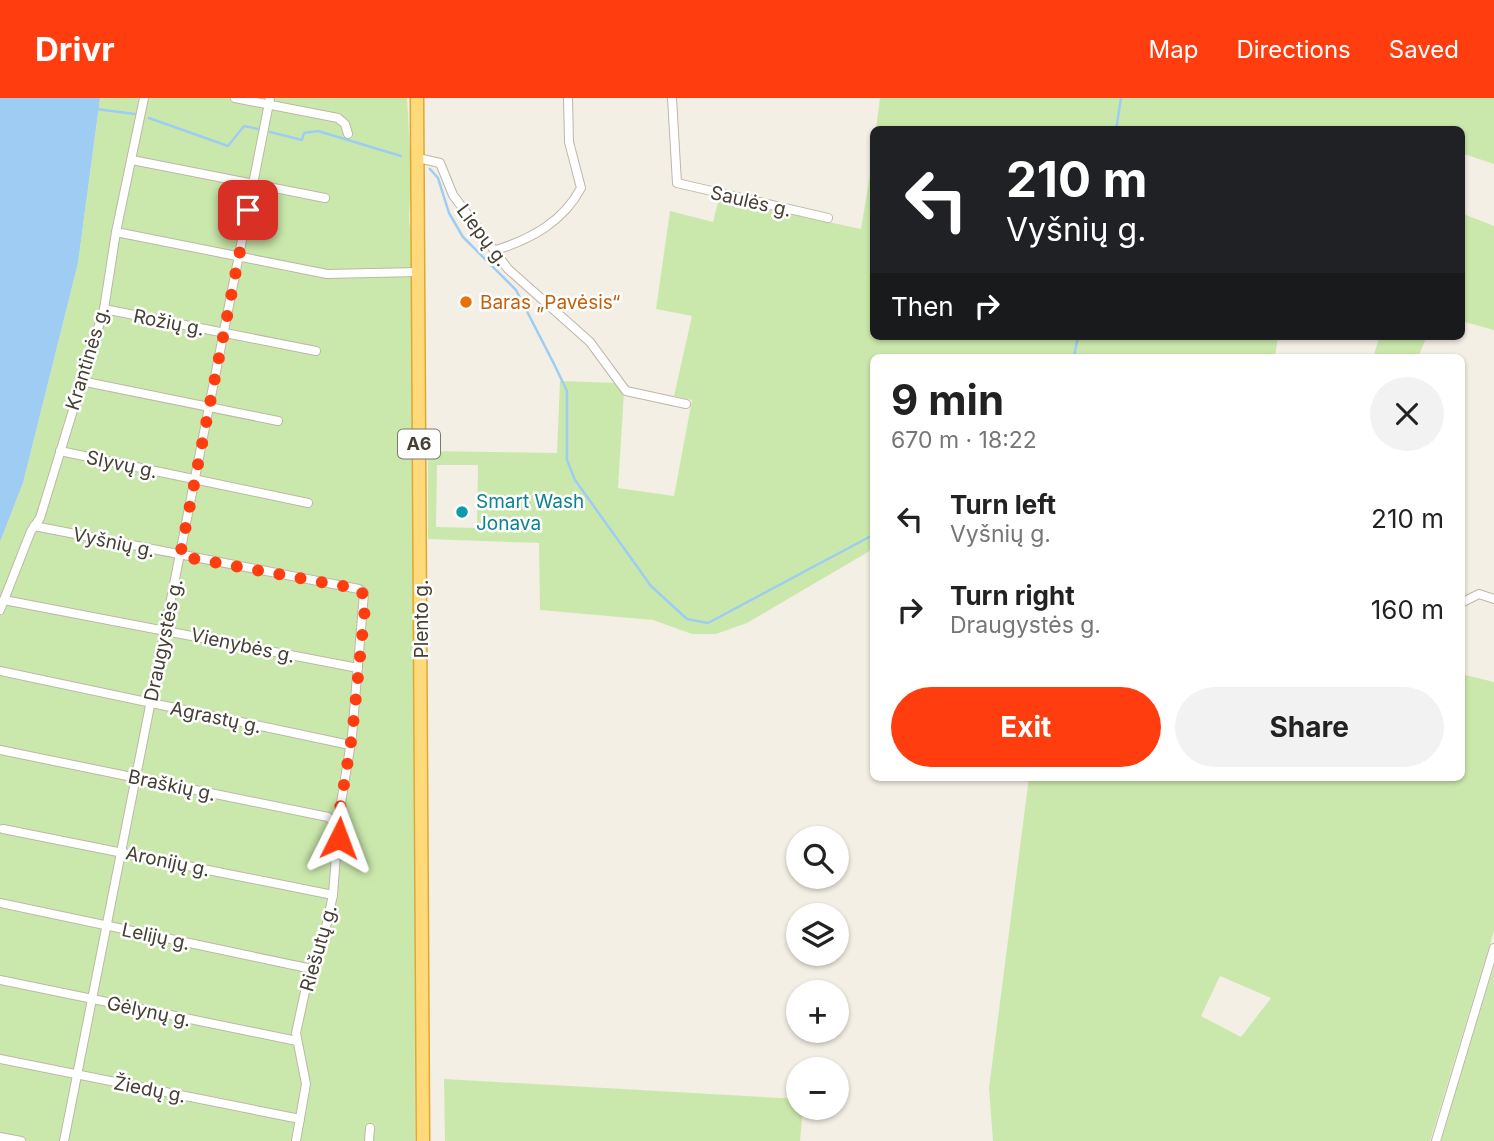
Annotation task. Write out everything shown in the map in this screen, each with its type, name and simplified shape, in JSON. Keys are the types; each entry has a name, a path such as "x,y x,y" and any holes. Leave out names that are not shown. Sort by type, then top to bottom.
{"highway":[{"name":"Plento g.","path":"417,98 423,1141"}],"street":[{"name":"Krantinės g.","path":"0,610 34,526 40,518 104,309 116,232 144,98"},
{"path":"235,98 269,102 338,118 345,124 348,134"},
{"path":"496,250 523,242 547,227 581,188 569,142 568,98"},
{"name":"Saulės g.","path":"672,98 676,181 828,218"},
{"name":"Draugystės g.","path":"64,1141 269,102"},
{"name":"Liepų g.","path":"418,159 440,163 453,195 522,284 590,342 626,390 687,404"},
{"path":"132,160 253,186 325,198"},
{"path":"116,232 327,274 418,272"},
{"name":"Rožių g.","path":"104,309 316,351"},
{"path":"81,381 278,421"},
{"name":"Slyvų g.","path":"60,451 308,503"},
{"name":"Vyšnių g.","path":"34,526 359,589"},
{"name":"Riešutų g.","path":"296,1141 306,1084 297,1041 299,1013 322,945 333,895 339,815 351,745 366,598 359,589"},
{"path":"1465,601 1479,594 1494,599"},
{"name":"Vienybės g.","path":"4,600 358,668"},
{"name":"Agrastų g.","path":"0,671 351,745"},
{"name":"Braškių g.","path":"0,750 328,817 340,827"},
{"name":"Aronijų g.","path":"3,829 333,895"},
{"name":"Lelijų g.","path":"0,903 312,970"},
{"path":"1436,1141 1494,948"},
{"name":"Gėlynų g.","path":"0,981 297,1041"},
{"name":"Žiedų g.","path":"0,1059 300,1119"},
{"path":"369,1141 370,1128"},
{"path":"0,1137 21,1141"}],"green space":[{"path":"100,98 407,98 411,169 409,222 414,244 415,1141 0,1141 0,542 23,483 78,263"},
{"path":"880,98 1494,98 1494,164 1465,154 1465,126 876,126"},
{"path":"870,175 870,340 1277,340 1275,354 870,354 870,551 747,623 716,634 692,634 653,620 540,610 539,543 428,539 428,451 557,453 560,381 617,383 624,392 618,488 674,496 692,400 674,396 692,316 656,309 670,211 713,222 719,198 861,229","holes":["437,465 478,465 477,528 436,527"]},
{"path":"1465,215 1494,226 1494,330 1465,322"},
{"path":"1379,340 1425,340 1419,354 1374,354"},
{"path":"1465,675 1494,682 1494,931 1430,1141 993,1141 989,1088 1028,781 1465,781","holes":["1220,976 1271,998 1241,1037 1201,1016"]},
{"path":"1494,965 1494,1141 1441,1141"},
{"path":"444,1079 786,1098 786,1120 802,1120 800,1141 445,1141"}],"water":[{"path":"0,98 100,98 78,263 23,483 0,542"}],"waterway":[{"path":"1117,126 1121,98"},
{"path":"96,109 135,114"},
{"path":"149,118 228,146 244,126 258,129"},
{"path":"270,132 302,140 304,133 318,131 401,156"},
{"path":"430,169 438,178 449,213 463,237 516,290 567,391 567,460 575,480 651,586 687,619 708,623 870,537"},
{"path":"1075,354 1077,340"}],"place":[{"name":"Baras „Pavėsis“","path":"466,302"},
{"name":"Smart Wash Jonava","path":"462,512"}],"route":[{"path":"248,210 180,556 359,589 364,593 366,598 352,736 339,815 339,838"}]}
